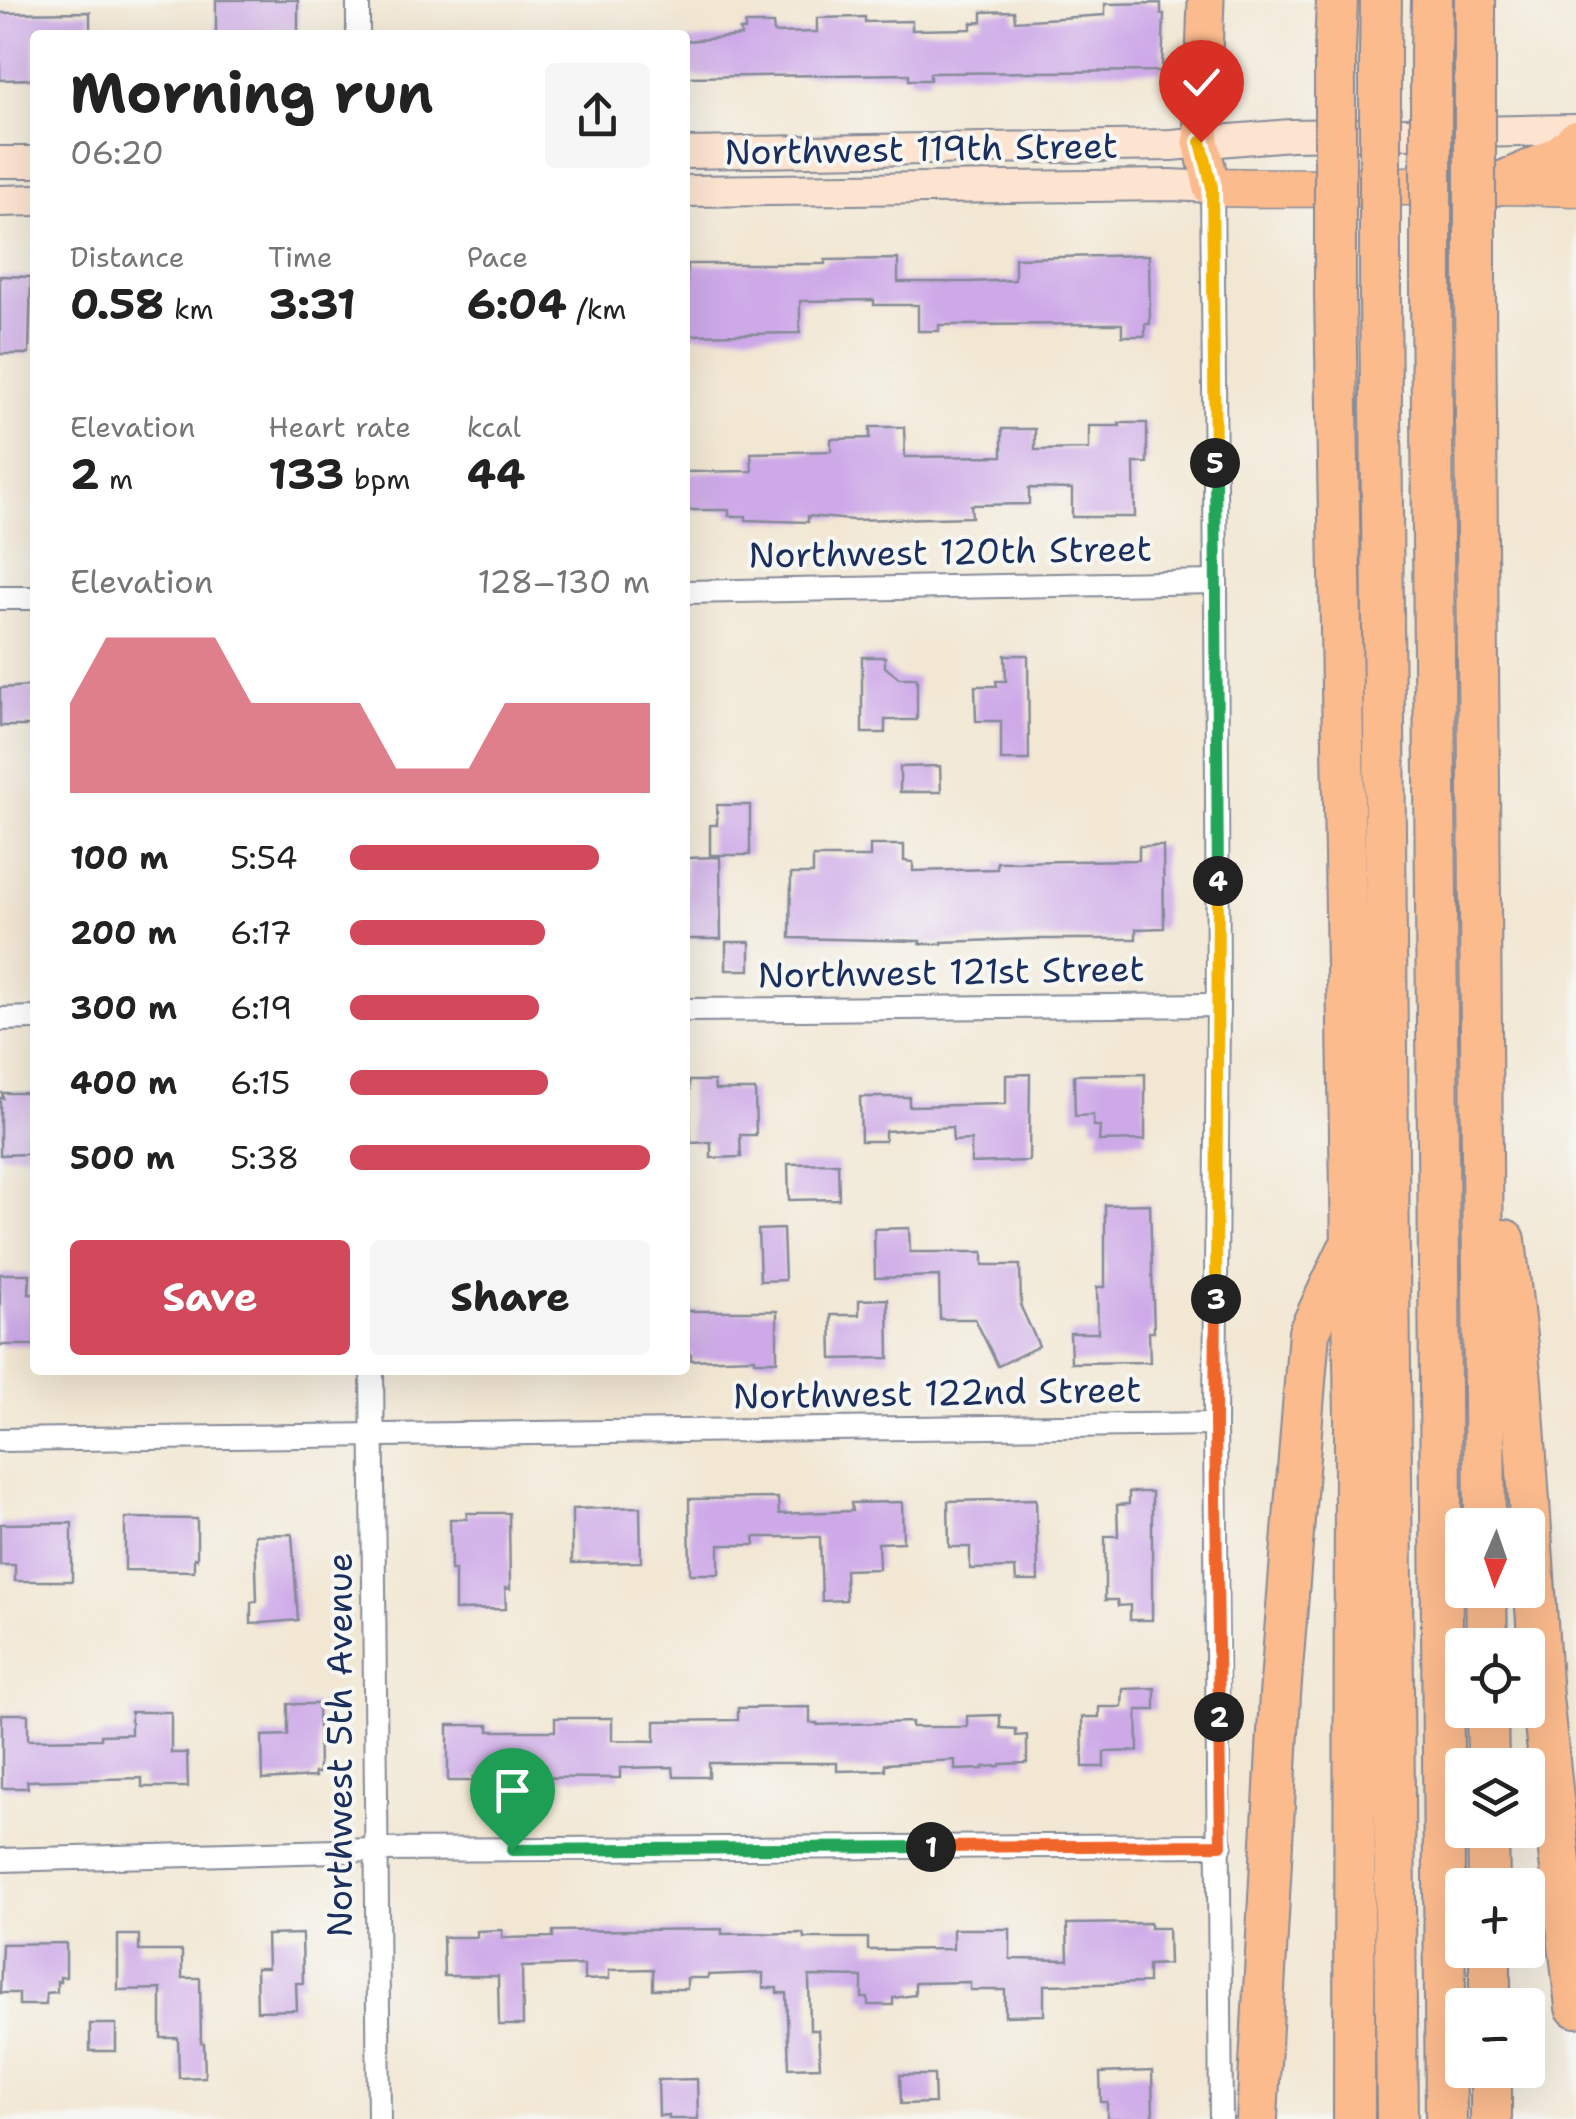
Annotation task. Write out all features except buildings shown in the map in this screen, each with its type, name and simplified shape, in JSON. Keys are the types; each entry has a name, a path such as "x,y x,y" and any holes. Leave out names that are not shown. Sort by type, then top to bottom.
{"highway":[{"path":"1337,0 1335,294 1355,1418 1354,2119"},
{"path":"1381,0 1380,294 1398,2119"},
{"path":"1432,0 1446,2119"},
{"path":"1475,0 1486,1508"},
{"path":"1495,186 1550,160 1576,141"},
{"name":"Northwest 119th Street","path":"1212,187 1576,186"},
{"path":"1480,1019 1521,1381 1542,1697 1576,2007"},
{"path":"1257,2119 1280,1695 1308,1332 1351,1242"},
{"path":"1491,2088 1491,2119"}],"main road":[{"path":"1206,0 1201,142 1212,187"},
{"name":"Northwest 119th Street","path":"690,153 1171,146 1291,135 1576,130"},
{"path":"0,162 30,162"},
{"name":"Northwest 119th Street","path":"690,191 1212,187"},
{"path":"0,201 30,200"}],"street":[{"path":"358,0 358,30"},
{"path":"1212,187 1218,1005 1215,1424 1222,2119"},
{"name":"Northwest 120th Street","path":"690,592 1216,582"},
{"path":"0,598 30,598"},
{"name":"Northwest 121st Street","path":"690,1010 1218,1005"},
{"path":"0,1018 30,1018"},
{"name":"Northwest 5th Avenue","path":"372,1375 379,2119"},
{"name":"Northwest 122nd Street","path":"0,1440 1215,1424"},
{"path":"0,1860 375,1850 1221,1845"}],"route":[{"path":"512,1850 1221,1845 1215,1424 1218,1005 1212,187 1201,142"}]}
